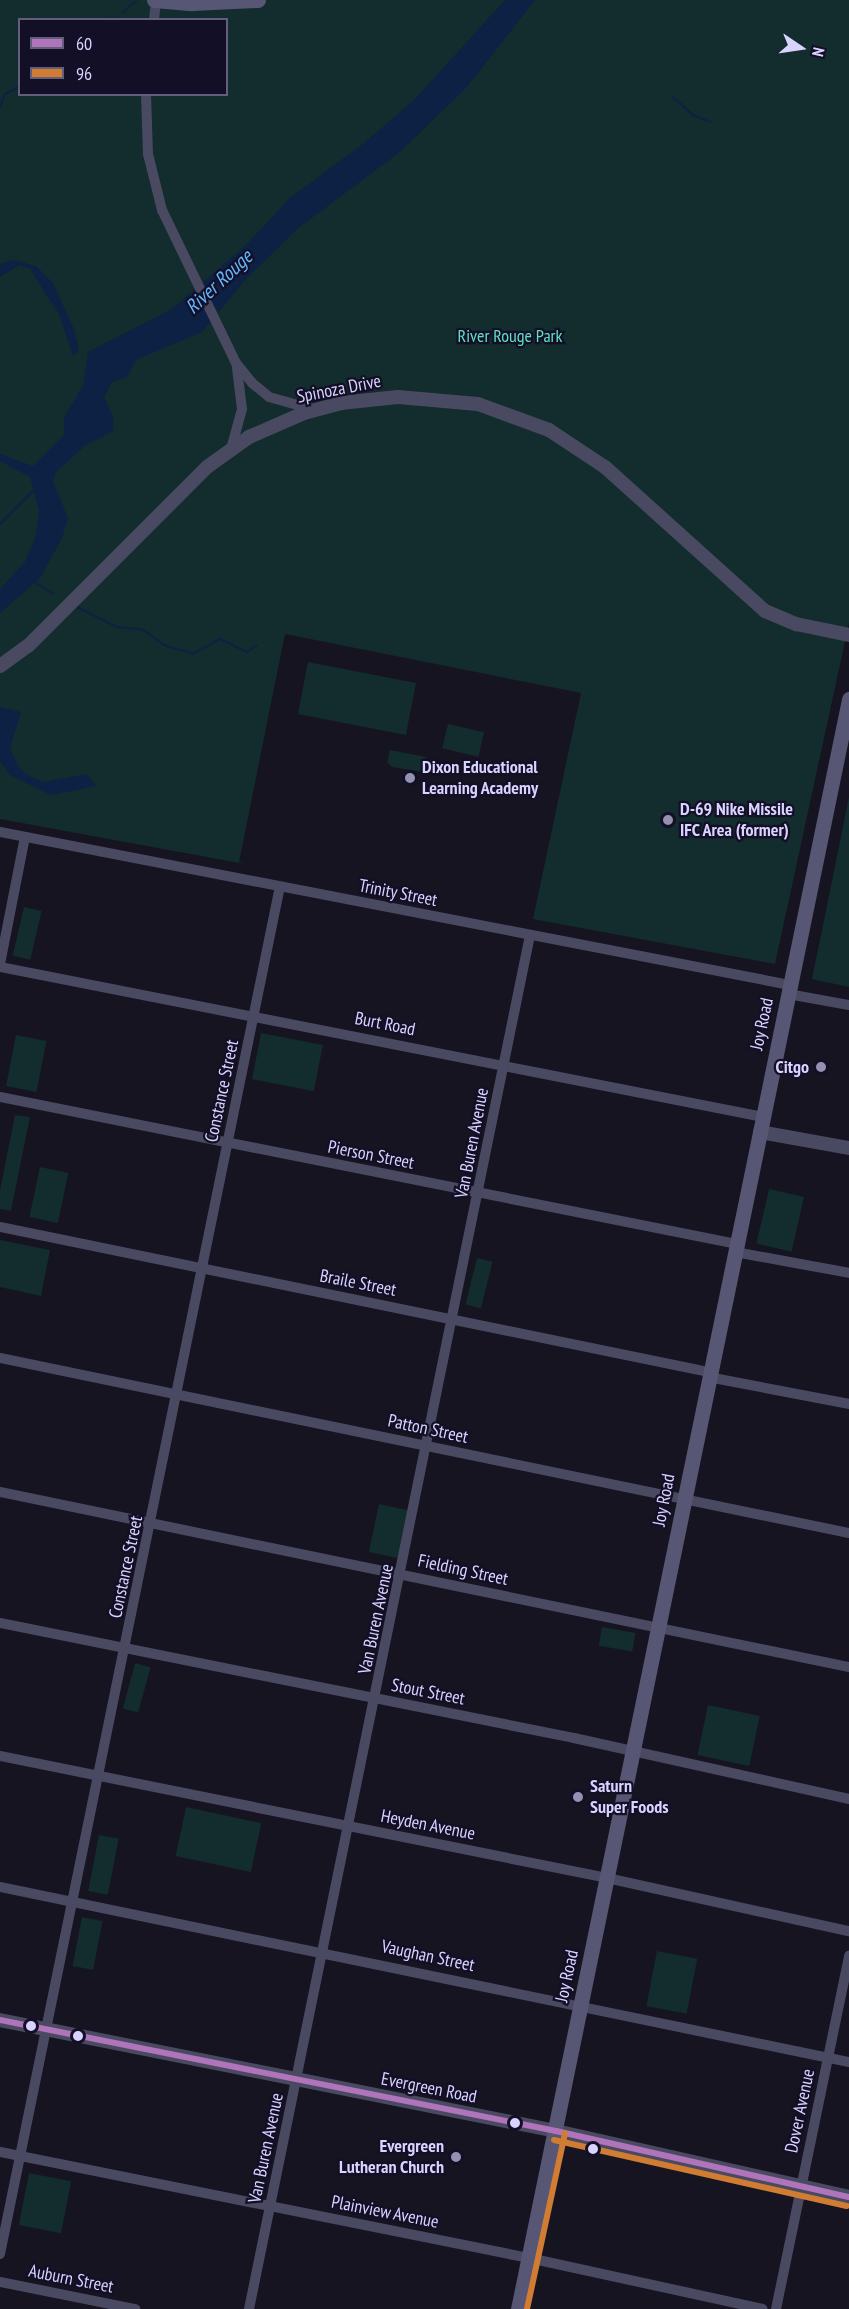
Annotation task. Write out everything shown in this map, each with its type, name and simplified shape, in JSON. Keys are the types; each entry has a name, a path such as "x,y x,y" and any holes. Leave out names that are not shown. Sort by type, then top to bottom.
{"main road":[{"path":"155,0 258,0"},
{"name":"Joy Road","path":"518,2309 849,699"}],"street":[{"path":"154,18 155,0"},
{"path":"146,96 146,137 154,185 193,275 236,363 252,383 270,397 293,406 319,409"},
{"path":"231,450 242,409 236,363"},
{"name":"Spinoza Drive","path":"0,666 28,646 179,493 231,450 269,426 319,409 369,399 427,397 478,404 528,420 568,441 604,465 765,611 796,624 849,635"},
{"name":"Trinity Street","path":"0,832 530,935 789,989 849,1005"},
{"path":"0,966 25,837"},
{"name":"Constance Street","path":"0,2254 152,1523 280,886"},
{"name":"Van Buren Avenue","path":"249,2309 402,1575 530,935"},
{"name":"Burt Road","path":"0,966 504,1066 761,1124 849,1148"},
{"name":"Pierson Street","path":"0,1096 479,1193 849,1273"},
{"name":"Braile Street","path":"0,1227 203,1270 454,1319 849,1404"},
{"name":"Patton Street","path":"0,1358 849,1533"},
{"name":"Fielding Street","path":"0,1492 849,1667"},
{"name":"Stout Street","path":"0,1623 633,1751 849,1799"},
{"name":"Heyden Avenue","path":"0,1755 607,1878 849,1931"},
{"name":"Vaughan Street","path":"0,1887 324,1951 849,2062"},
{"name":"Dover Avenue","path":"776,2309 849,1955"},
{"name":"Evergreen Road","path":"0,2020 556,2131 849,2196"},
{"name":"Plainview Avenue","path":"0,2152 529,2258 762,2309"},
{"name":"Auburn Street","path":"0,2282 135,2309"}],"green space":[{"name":"River Rouge Park","path":"0,0 849,0 849,623 775,964 533,919 581,693 285,634 239,862 245,864 0,819"},
{"path":"308,662 416,683 406,735 298,714"},
{"path":"448,724 484,732 478,757 442,748"},
{"path":"390,750 426,757 423,772 392,767 387,762"},
{"path":"849,797 849,987 812,979"},
{"path":"24,907 42,911 30,960 13,956"},
{"path":"261,1033 323,1045 314,1091 252,1079"},
{"path":"16,1035 46,1041 37,1092 6,1086"},
{"path":"15,1115 30,1117 11,1211 0,1209 0,1190"},
{"path":"40,1167 68,1173 58,1223 29,1217"},
{"path":"769,1189 804,1197 791,1252 756,1244"},
{"path":"0,1240 50,1250 41,1296 0,1287"},
{"path":"477,1258 493,1262 481,1308 465,1305"},
{"path":"379,1504 408,1510 398,1558 369,1552"},
{"path":"602,1627 635,1633 632,1652 599,1646"},
{"path":"135,1663 150,1667 138,1713 123,1708"},
{"path":"708,1705 760,1716 749,1766 697,1755"},
{"path":"186,1807 261,1823 251,1872 176,1856"},
{"path":"99,1835 119,1839 108,1895 88,1891"},
{"path":"82,1917 103,1921 93,1970 72,1966"},
{"path":"657,1951 697,1959 687,2014 646,2006"},
{"path":"29,2173 71,2181 61,2233 19,2225"}],"water":[{"name":"River Rouge","path":"505,0 535,0 466,88 401,151 297,229 245,280 202,332 136,360 127,377 112,382 104,397 113,417 113,431 86,445 56,472 53,482 68,518 62,538 40,578 0,613 0,589 25,562 36,535 39,511 30,477 0,461 0,454 33,466 64,435 64,417 83,386 88,352 172,309 247,244 290,198 363,144 413,101"},
{"path":"13,260 36,266 53,283 74,329 79,350 73,356 59,314 30,269 19,265 0,277 0,264"},
{"path":"0,707 21,712 10,748 18,766 27,775 44,782 87,774 96,786 51,795 10,775 0,761"}],"waterway":[{"path":"123,12 136,1"},
{"path":"0,107 5,94 18,87"},
{"path":"673,97 693,115 711,122"},
{"path":"0,524 33,491"},
{"path":"34,582 54,594"},
{"path":"75,606 117,627 142,629 164,645 193,654 220,639 247,652 257,645"}],"transit line":[{"name":"60","path":"0,2020 556,2131 849,2197"},
{"name":"96","path":"527,2309 565,2133"},
{"name":"96","path":"554,2140 847,2206"}],"place":[{"name":"Dixon Educational Learning Academy","path":"410,778"},
{"name":"D-69 Nike Missile IFC Area (former)","path":"668,820"},
{"name":"Citgo","path":"821,1067"},
{"name":"Saturn Super Foods","path":"578,1797"},
{"name":"Evergreen Lutheran Church","path":"456,2157"}]}
